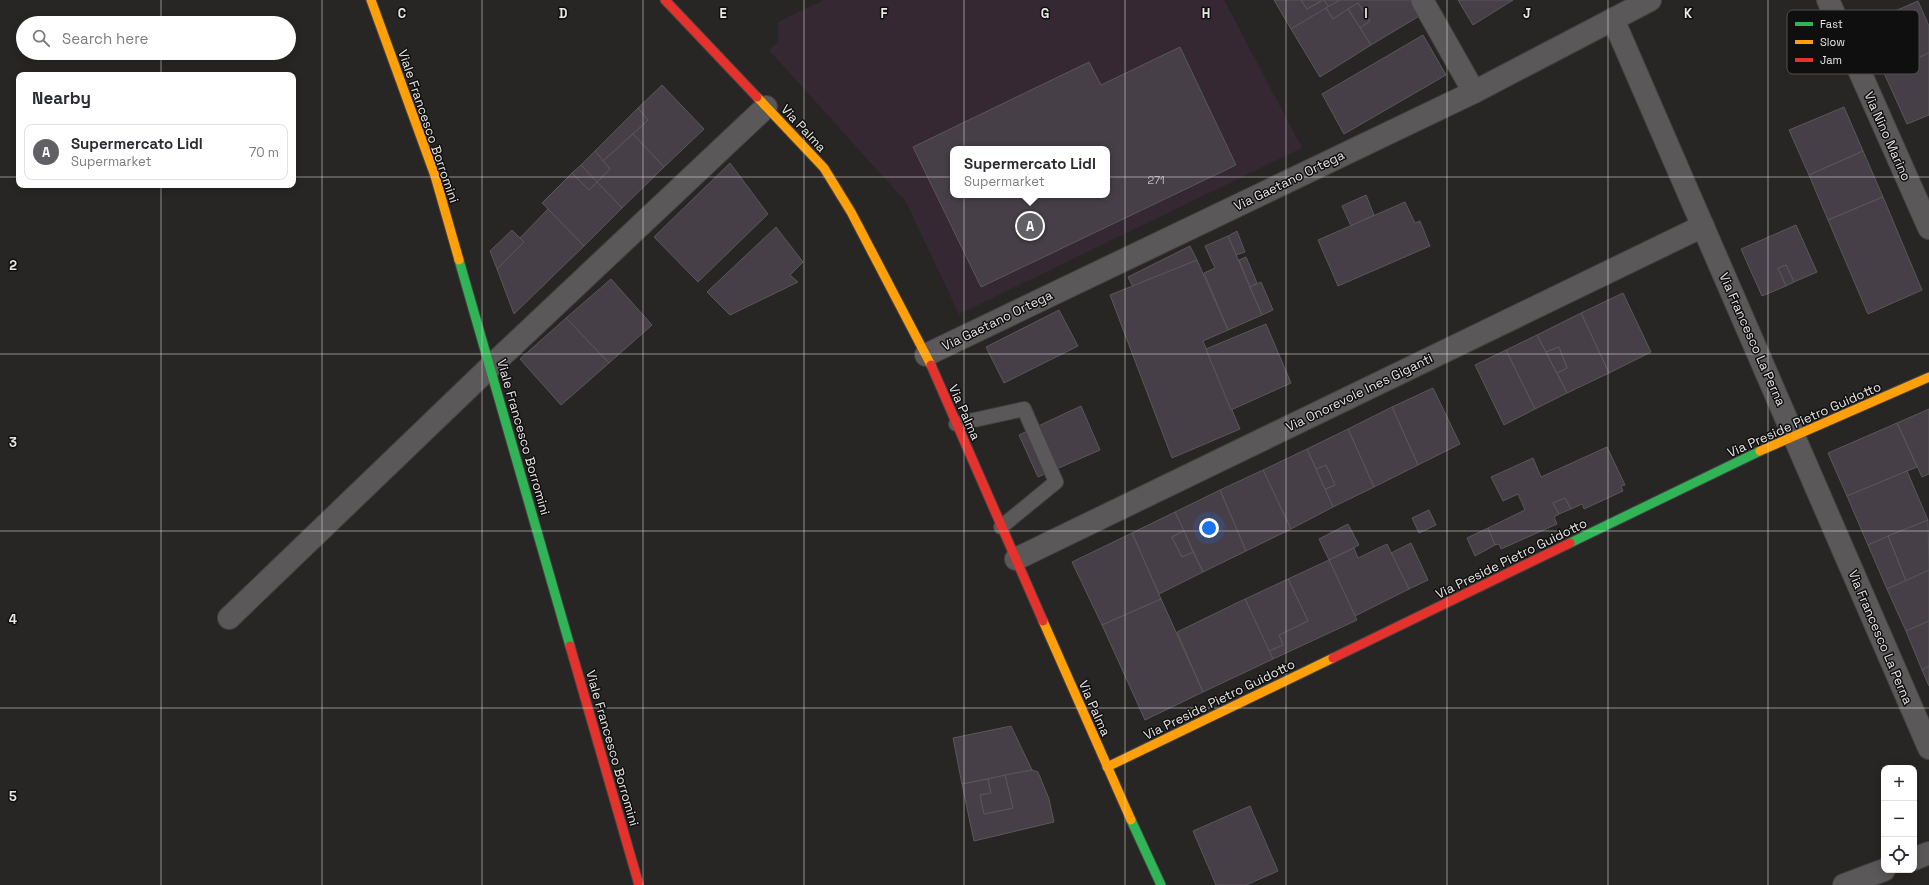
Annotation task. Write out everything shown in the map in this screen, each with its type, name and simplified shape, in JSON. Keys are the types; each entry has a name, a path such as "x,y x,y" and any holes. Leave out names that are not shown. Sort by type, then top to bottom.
{"street":[{"name":"Viale Francesco Borromini","path":"371,0 435,176 639,885"},
{"name":"Via Palma","path":"665,0 824,168 851,212 926,354 1107,768 1161,885"},
{"path":"1422,0 1474,92"},
{"name":"Via Gaetano Ortega","path":"926,354 1474,92 1650,0"},
{"name":"Via Nino Marino","path":"1828,0 1832,10"},
{"name":"Via Francesco La Perna","path":"1613,19 1929,748"},
{"name":"Via Nino Marino","path":"1861,74 1929,228"},
{"path":"229,618 490,367 766,107"},
{"name":"Via Onorevole Ines Giganti","path":"1016,559 1703,226"},
{"name":"Via Preside Pietro Guidotto","path":"1107,768 1794,435 1929,377"},
{"path":"1917,858 1929,853"},
{"path":"1844,885 1881,871"}],"lane":[{"path":"956,424 1024,409 1033,429 1056,482 1001,527"}],"shaded area":[{"path":"824,0 1224,0 1302,148 959,314 906,202 769,50 778,42 778,22"}],"building":[{"path":"1274,0 1301,0 1307,9 1324,0 1329,7 1291,29"},
{"path":"1301,0 1322,0 1307,9"},
{"path":"1324,0 1340,0 1329,7"},
{"path":"1340,0 1412,0 1421,15 1371,45 1360,28 1370,21 1358,3 1333,19 1326,8"},
{"path":"1458,0 1513,0 1473,25"},
{"path":"1918,1 1929,26 1929,53 1919,57 1919,10 1897,10"},
{"path":"1358,3 1370,21 1360,28 1348,9"},
{"path":"1326,8 1333,19 1348,9 1371,45 1320,77 1291,29"},
{"path":"1423,35 1446,75 1344,134 1322,94"},
{"path":"1180,47 1236,165 981,287 913,147 1089,62 1101,85"},
{"path":"1929,53 1929,115 1907,124 1884,74 1919,74 1919,57"},
{"path":"662,85 704,129 664,167 633,134 648,120 638,108"},
{"path":"1844,107 1863,151 1809,175 1789,130"},
{"path":"638,108 648,120 603,161 595,151"},
{"path":"633,134 664,167 622,208 597,182 610,169 603,161"},
{"path":"595,151 610,169 597,182 581,165"},
{"path":"1863,151 1883,197 1828,220 1809,175"},
{"path":"730,163 768,214 698,282 654,237"},
{"path":"581,165 597,182 589,190 572,173"},
{"path":"572,173 589,190 597,182 622,208 584,246 542,203"},
{"path":"1366,195 1374,215 1351,226 1342,206"},
{"path":"1883,197 1922,290 1868,314 1828,220"},
{"path":"1405,202 1415,223 1420,221 1430,246 1338,286 1318,240"},
{"path":"548,209 584,246 514,314 497,269 524,242 520,238"},
{"path":"1796,225 1817,272 1794,282 1786,265 1778,268 1786,286 1762,296 1741,249"},
{"path":"776,227 803,262 790,275 798,282 730,315 707,292"},
{"path":"512,230 524,242 497,269 490,251"},
{"path":"1237,231 1245,252 1236,255 1228,236"},
{"path":"1228,236 1262,315 1228,330 1204,273 1215,268 1205,246"},
{"path":"1190,246 1197,260 1133,287 1128,277"},
{"path":"1246,257 1257,283 1250,287 1239,260"},
{"path":"1197,260 1228,330 1203,341 1240,429 1172,458 1110,295"},
{"path":"1786,265 1794,282 1786,286 1778,268"},
{"path":"611,279 652,325 609,363 566,318"},
{"path":"1261,282 1273,310 1262,315 1250,287"},
{"path":"1623,293 1651,352 1609,373 1581,313"},
{"path":"1059,310 1078,346 1004,383 986,347"},
{"path":"1581,313 1609,373 1567,393 1557,373 1567,368 1559,347 1546,352 1537,335"},
{"path":"566,318 609,363 561,405 520,359"},
{"path":"1266,324 1291,383 1231,410 1206,349"},
{"path":"1537,335 1567,393 1535,409 1506,350"},
{"path":"1559,347 1567,368 1557,373 1546,352"},
{"path":"1506,350 1535,409 1504,425 1475,365"},
{"path":"1433,388 1460,444 1418,465 1392,407"},
{"path":"1081,406 1100,450 1038,477 1019,435"},
{"path":"1392,407 1418,465 1374,487 1348,429"},
{"path":"1929,409 1929,474 1922,477 1897,423"},
{"path":"1897,423 1917,467 1847,496 1828,453"},
{"path":"1348,429 1374,487 1333,507 1325,489 1335,485 1326,465 1316,469 1307,449"},
{"path":"1607,447 1625,485 1621,486 1623,491 1584,509 1582,504 1571,509 1565,498 1553,503 1559,514 1554,517 1557,524 1501,549 1499,544 1495,545 1488,528 1525,510 1518,494 1503,501 1491,477 1533,458 1541,477"},
{"path":"1307,449 1333,507 1291,529 1263,470"},
{"path":"1326,465 1335,485 1325,489 1316,469"},
{"path":"1263,470 1291,529 1246,551 1220,490"},
{"path":"1907,471 1928,520 1868,545 1847,496"},
{"path":"1220,490 1246,551 1203,572 1175,512"},
{"path":"1565,498 1571,509 1559,514 1553,503"},
{"path":"1429,510 1436,525 1419,533 1412,518"},
{"path":"1175,512 1184,531 1172,537 1182,557 1193,552 1203,572 1159,594 1132,533"},
{"path":"1928,520 1929,570 1906,581 1888,536"},
{"path":"1348,524 1359,545 1329,560 1319,539"},
{"path":"1488,528 1495,545 1475,556 1467,538"},
{"path":"1184,531 1193,552 1182,557 1172,537"},
{"path":"1132,533 1161,599 1102,625 1072,562"},
{"path":"1888,536 1906,581 1887,589 1868,545"},
{"path":"1411,543 1428,580 1409,589 1391,553"},
{"path":"1387,544 1409,589 1355,616 1329,560 1354,548 1358,558"},
{"path":"1329,560 1357,620 1273,659 1269,651 1283,645 1279,635 1308,621 1288,579"},
{"path":"1929,570 1929,621 1906,631 1887,589"},
{"path":"1288,579 1308,621 1279,635 1283,645 1269,651 1245,599"},
{"path":"1161,599 1203,692 1145,720 1102,625"},
{"path":"1245,599 1273,659 1203,692 1177,632"},
{"path":"1929,621 1929,666 1922,670 1906,631"},
{"path":"1929,666 1929,686 1922,670"},
{"path":"1011,726 1032,770 962,784 953,738"},
{"path":"1032,770 1038,772 1049,799 1054,822 974,841 962,784 988,779 991,793 980,795 984,814 1013,808 1005,775"},
{"path":"1005,775 1013,808 984,814 980,795 991,793 988,779"},
{"path":"1250,806 1278,871 1246,885 1216,885 1193,831"}],"traffic: fast":[{"path":"459,260 570,646"},
{"path":"1570,543 1760,451"},
{"path":"1131,820 1161,885"}],"traffic: slow":[{"path":"371,0 435,176 459,260"},
{"path":"757,97 824,168 851,212 931,365"},
{"path":"1760,451 1929,377"},
{"path":"1043,621 1131,820"},
{"path":"1107,767 1333,658"}],"traffic: jam":[{"path":"665,0 757,97"},
{"path":"931,365 1043,621"},
{"path":"1333,658 1570,543"},
{"path":"570,646 639,885"}],"place":[{"name":"Supermercato Lidl","path":"1030,226"}]}
